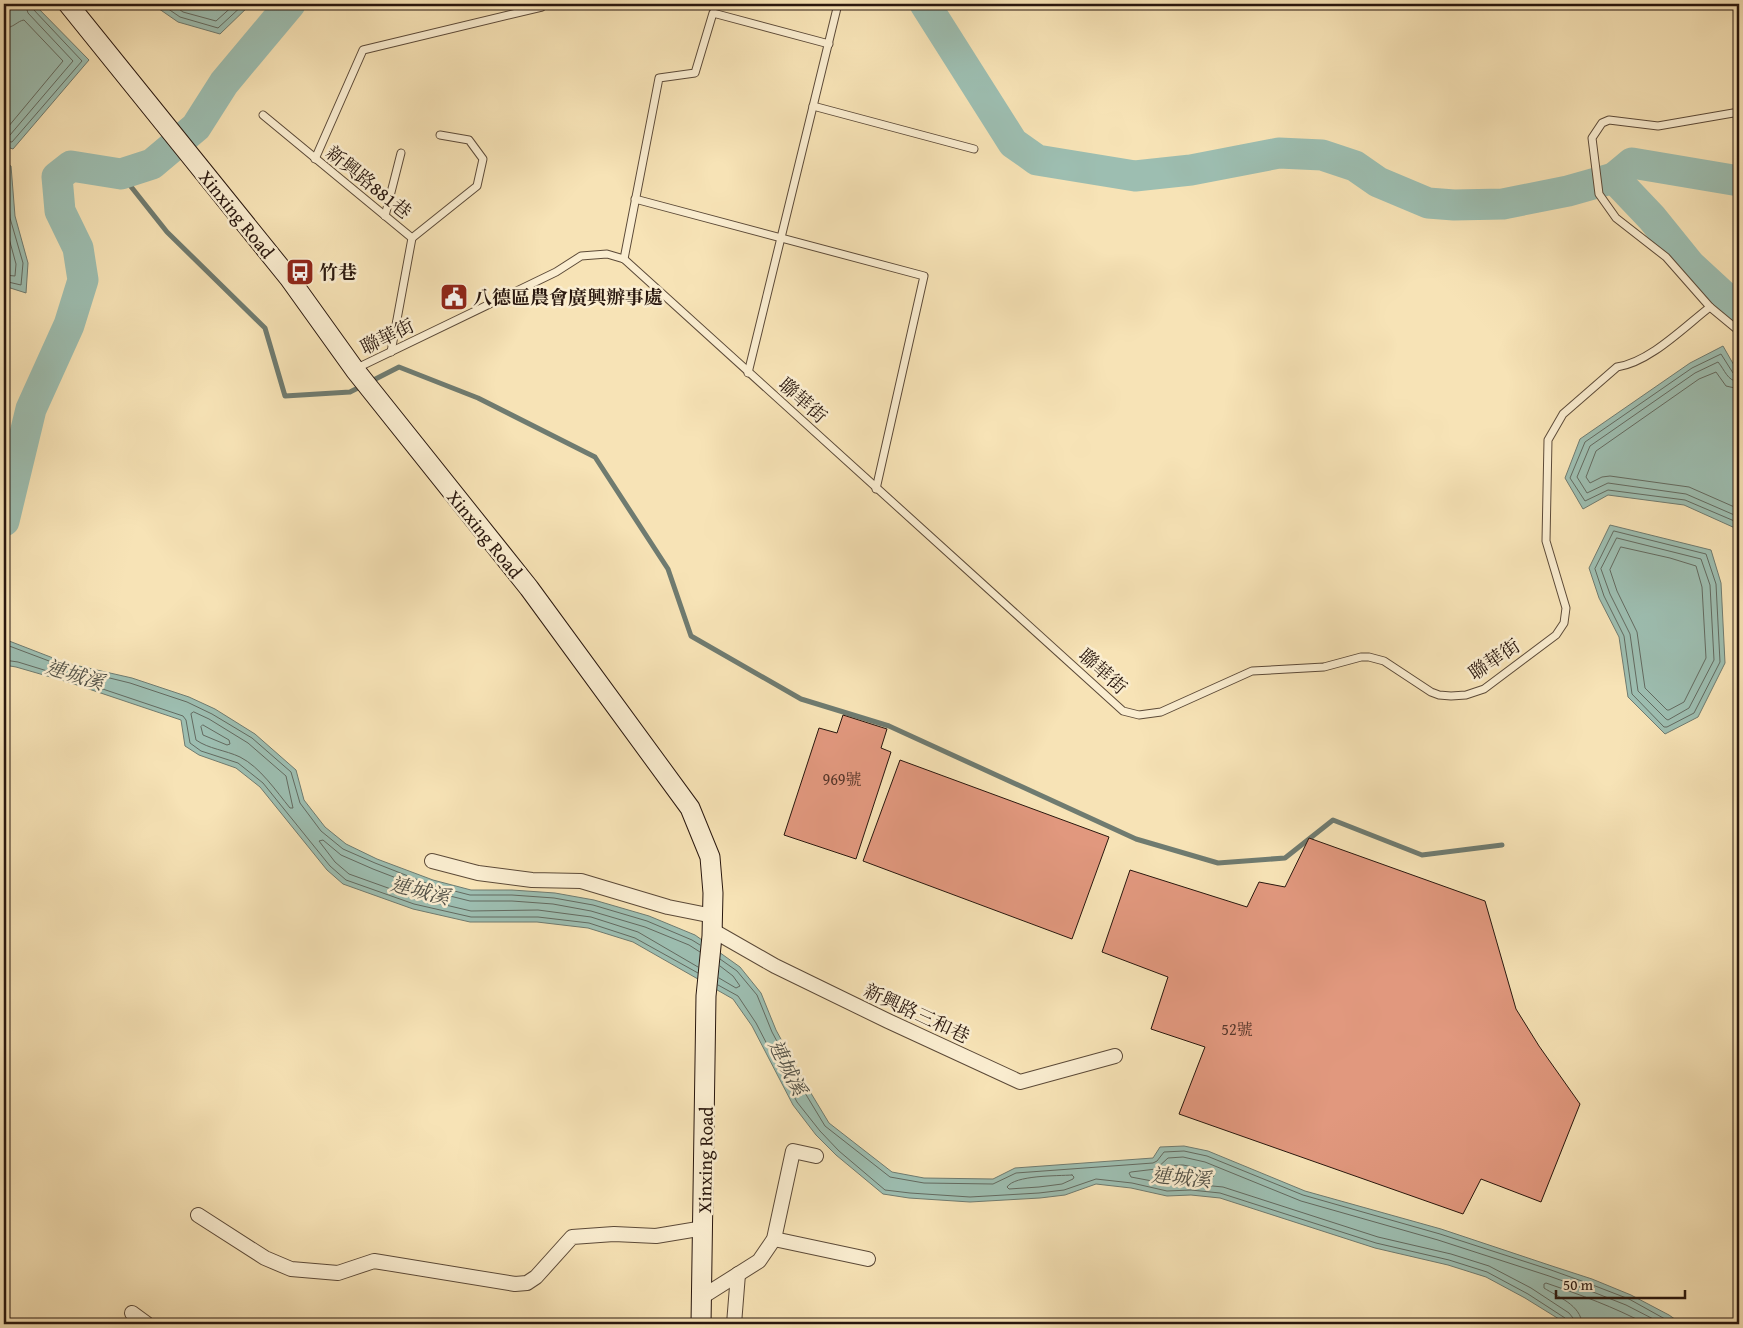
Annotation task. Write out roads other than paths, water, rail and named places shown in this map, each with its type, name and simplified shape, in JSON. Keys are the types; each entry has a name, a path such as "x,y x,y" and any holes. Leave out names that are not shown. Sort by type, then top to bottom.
{"street":[{"name":"Xinxing Road","path":"68,4 289,278 373,393 529,588 690,808 710,857 714,894 706,996 702,1324"},
{"name":"新興路三和巷","path":"432,861 478,873 532,880 581,881 668,907 712,927 775,966 1020,1082 1115,1056"},
{"path":"702,1297 759,1261 774,1239 793,1151 816,1156"},
{"path":"198,1215 265,1258 291,1269 338,1273 374,1261 515,1284 527,1283 536,1277 572,1238 614,1234 656,1236 704,1228"},
{"path":"774,1239 868,1259"},
{"path":"734,1324 738,1274"},
{"path":"132,1313 147,1324"}],"lane":[{"path":"748,373 838,4"},
{"path":"316,159 363,50 542,7"},
{"path":"624,259 659,78 696,73 713,13 829,44"},
{"path":"813,106 974,149"},
{"path":"1739,112 1658,126 1609,120 1602,123 1592,138 1593,160 1599,194 1616,218 1666,257 1710,307 1739,332"},
{"name":"新興路881巷","path":"263,115 412,238 391,352"},
{"path":"412,238 477,186 483,159 469,140 440,135"},
{"path":"385,216 400,153"},
{"path":"635,199 924,276 876,489"},
{"name":"聯華街","path":"357,372 391,352 556,272 581,256 607,254 624,259 1123,711 1139,715 1161,712 1252,671 1324,667 1361,657 1384,661 1431,692 1439,695 1466,695 1484,689 1556,635 1564,623 1566,608 1546,541 1548,440 1563,414 1617,366 1627,365 1647,356 1710,307"}],"water":[{"path":"9,4 34,4 89,60 13,149 4,146 4,14"},
{"path":"152,4 251,4 220,34 178,22"},
{"path":"4,163 11,166 15,216 28,263 26,293 4,286"},
{"path":"1723,346 1739,374 1739,528 1735,528 1684,505 1608,495 1583,509 1565,478 1580,439 1690,363"},
{"path":"1610,525 1711,550 1721,583 1725,663 1698,717 1665,734 1628,697 1619,637 1599,598 1589,568"},
{"name":"連城溪","path":"4,639 66,663 132,678 189,697 215,709 255,734 296,770 304,800 325,827 346,844 377,859 433,880 471,890 555,893 594,900 649,916 695,935 740,967 761,993 776,1030 829,1123 892,1172 924,1178 993,1179 1015,1168 1153,1158 1160,1147 1184,1146 1208,1151 1305,1191 1441,1229 1592,1279 1631,1295 1682,1324 1567,1324 1486,1277 1448,1265 1375,1248 1220,1198 1191,1195 1167,1196 1131,1188 1096,1184 1065,1195 970,1202 909,1198 883,1194 836,1155 816,1135 793,1105 752,1026 733,999 633,942 588,928 537,922 470,922 413,909 343,884 327,870 260,787 236,768 199,755 185,746 181,720 68,682 4,665"}],"waterway":[{"path":"4,521 31,409 69,325 83,280 78,248 60,211 57,177 71,166 121,174 152,164 196,127 224,83 290,4"},
{"path":"925,4 1013,143 1037,160 1135,176 1191,170 1279,153 1322,155 1355,166 1378,182 1428,203 1454,205 1503,204 1568,191 1614,178 1652,218 1690,265 1739,310"},
{"path":"1614,178 1632,163 1739,181"},
{"path":"121,174 167,232 265,328 285,396 350,392 399,367 478,398 595,457 668,569 691,636 801,699 889,726 1136,839 1218,863 1285,858 1333,820 1422,855 1502,845"}],"place":[{"name":"竹巷","path":"300,272"},
{"name":"八德區農會廣興辦事處","path":"454,297"}]}
